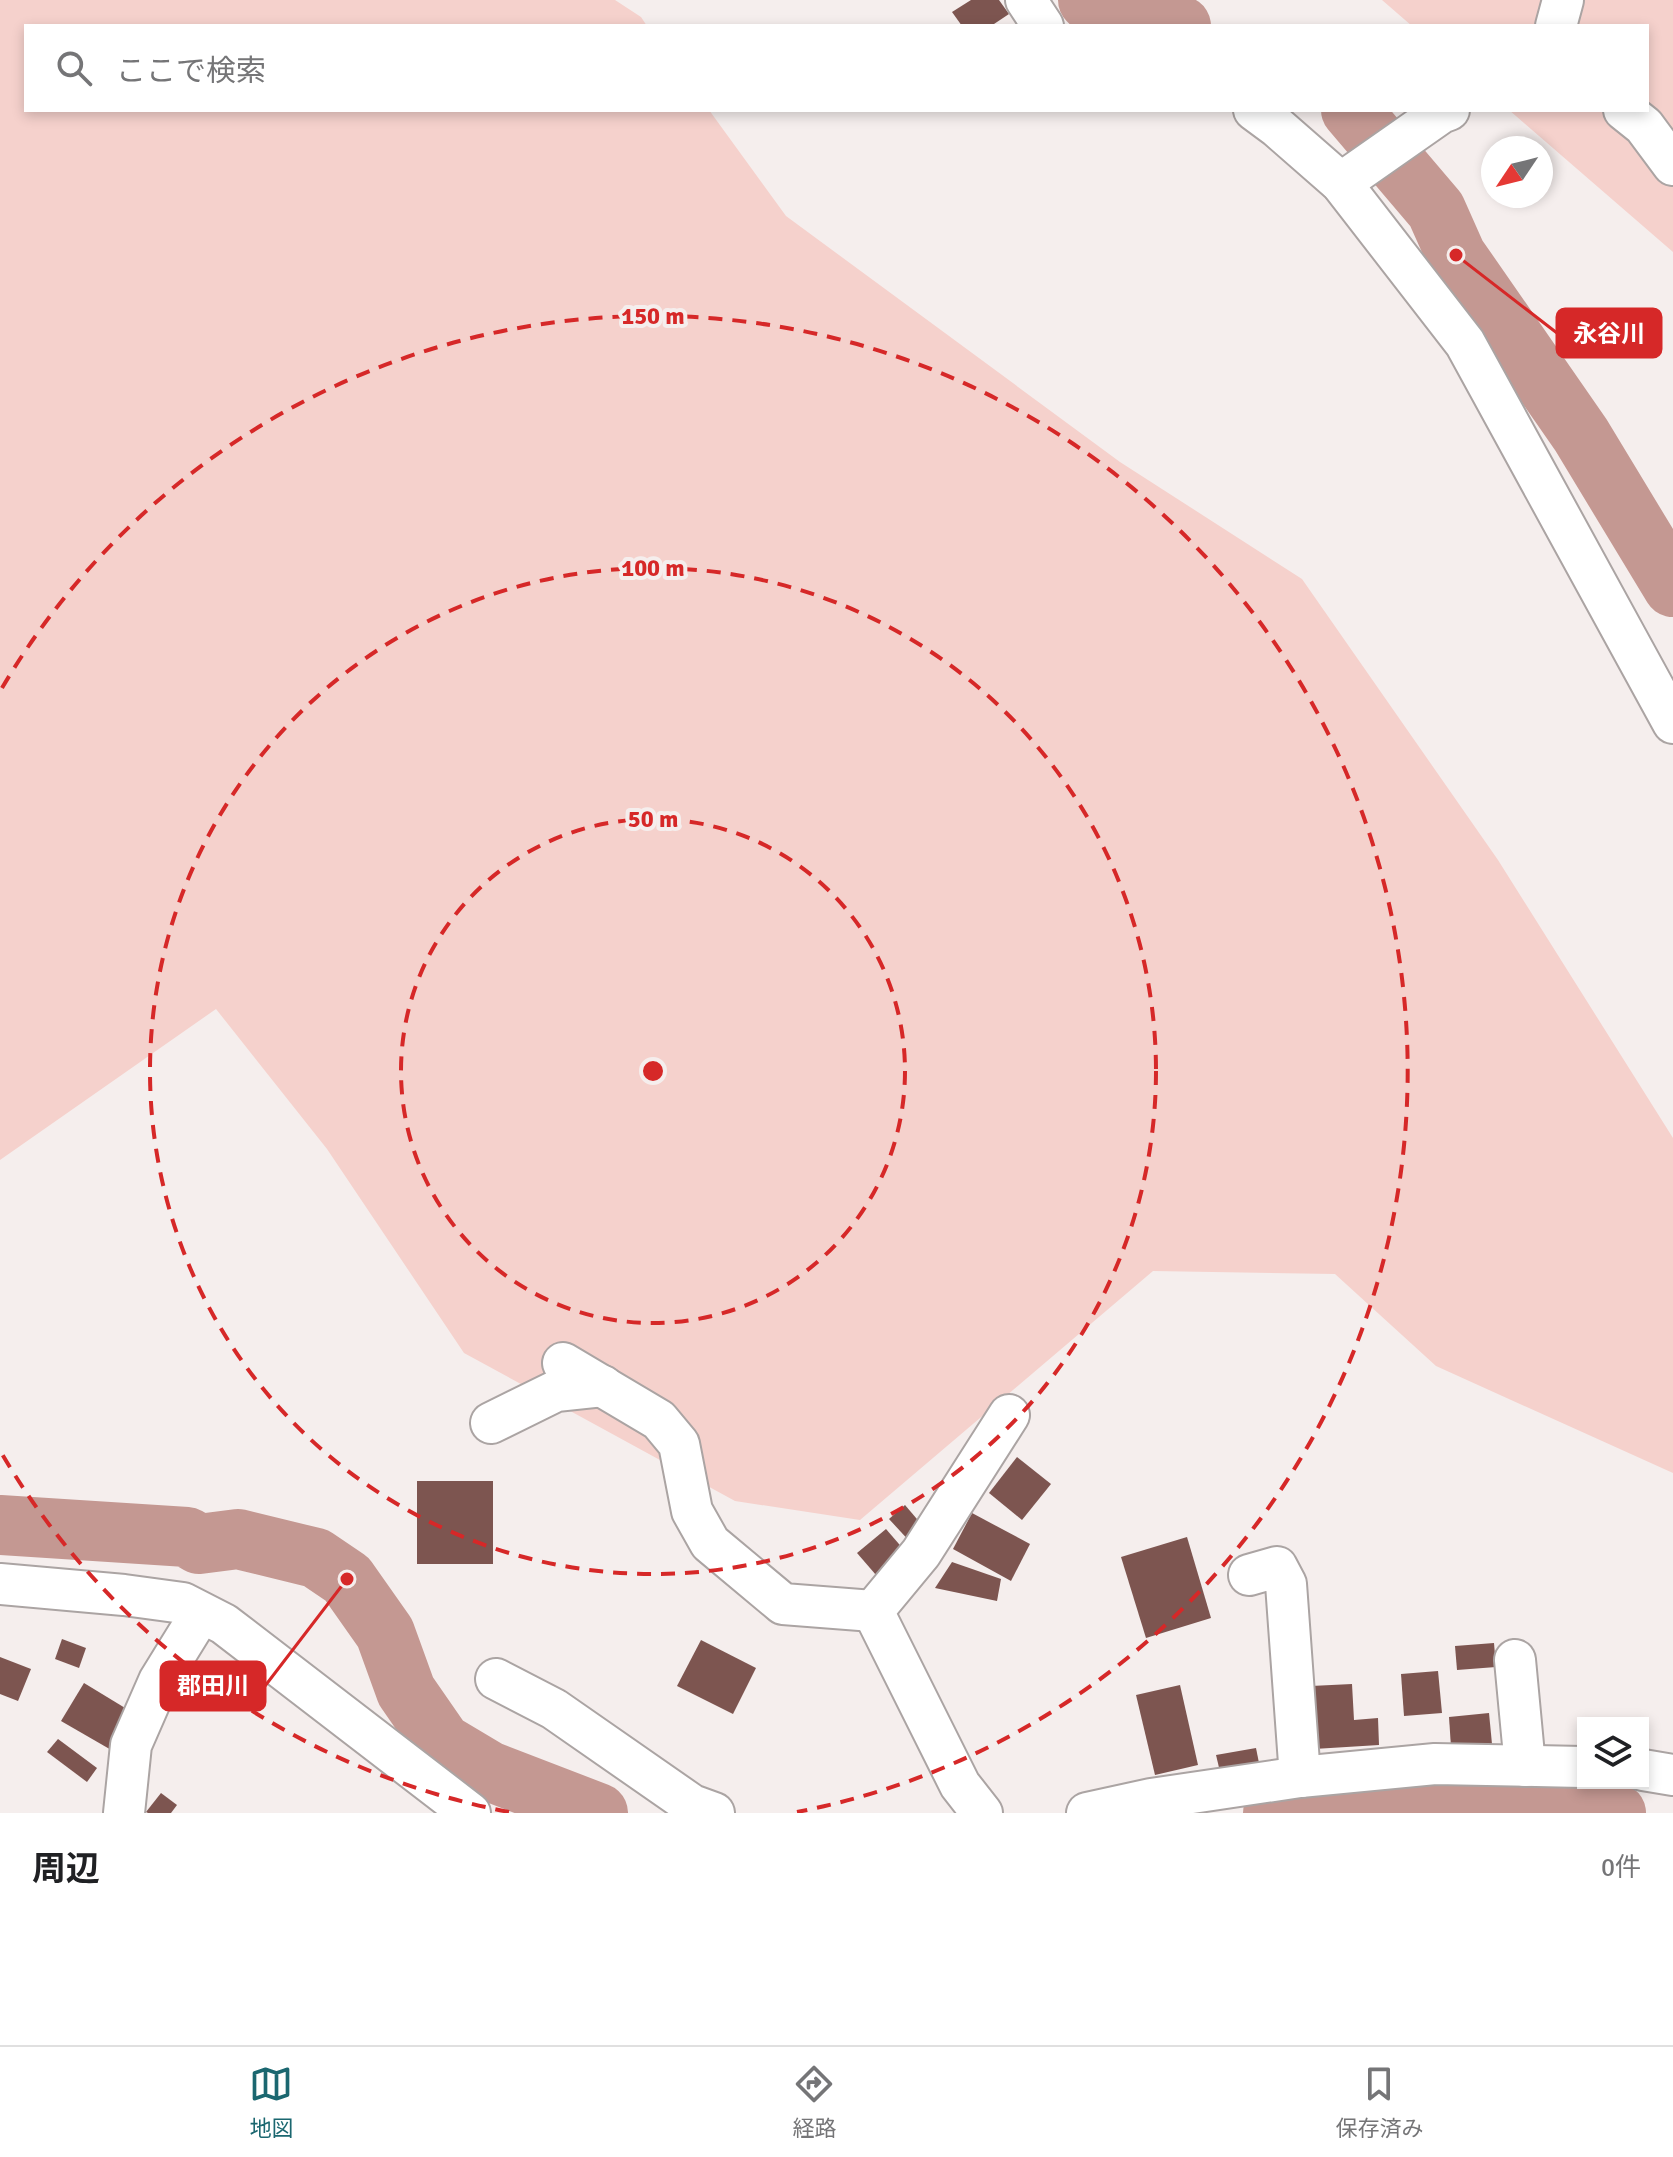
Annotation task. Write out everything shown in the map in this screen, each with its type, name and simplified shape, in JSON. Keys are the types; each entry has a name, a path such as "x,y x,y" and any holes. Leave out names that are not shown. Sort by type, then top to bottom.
{"street":[{"path":"1026,0 1042,24"},
{"path":"1557,24 1563,0"},
{"path":"1257,112 1341,183 1465,343 1673,723"},
{"path":"1341,183 1445,112"},
{"path":"1626,112 1644,126 1673,165"},
{"path":"563,1363 659,1420 679,1444 692,1511 710,1543 783,1604 873,1611"},
{"path":"491,1423 556,1391 603,1386"},
{"path":"873,1611 921,1553 1009,1415"},
{"path":"1249,1575 1277,1567 1286,1584 1300,1777"},
{"path":"0,1584 183,1603 224,1624 470,1813"},
{"path":"873,1611 960,1785 982,1813"},
{"path":"124,1813 131,1745 159,1681 201,1613"},
{"path":"1515,1660 1525,1766"},
{"path":"496,1679 554,1709 692,1805 714,1813"},
{"path":"1087,1813 1151,1799 1300,1777 1435,1764 1577,1767"},
{"path":"1649,1771 1673,1775"}],"shaded area":[{"path":"0,0 615,0 641,17 646,24 24,24 24,112 710,112 786,216 1120,462 1302,579 1498,860 1673,1138 1673,1473 1436,1366 1335,1274 1153,1271 860,1520 735,1501 464,1353 327,1149 216,1009 0,1160"},
{"path":"1382,0 1673,0 1673,252 1553,148 1553,136 1539,136 1511,112 1649,112 1649,24 1410,24"}],"building":[{"path":"971,0 999,0 1009,14 994,24 961,24 952,12"},
{"path":"1017,1457 1051,1484 1022,1520 989,1493"},
{"path":"417,1481 493,1481 493,1564 417,1564"},
{"path":"905,1505 928,1532 913,1545 889,1519"},
{"path":"972,1513 1030,1544 1011,1581 953,1549"},
{"path":"886,1529 905,1551 876,1575 857,1553"},
{"path":"1187,1537 1211,1618 1146,1638 1121,1557"},
{"path":"952,1562 1001,1579 997,1601 935,1588"},
{"path":"62,1639 86,1648 79,1668 55,1659"},
{"path":"701,1640 756,1668 733,1714 677,1686"},
{"path":"1494,1643 1496,1667 1457,1670 1455,1646"},
{"path":"0,1657 31,1669 18,1701 0,1694"},
{"path":"1438,1671 1442,1713 1404,1716 1401,1674"},
{"path":"84,1683 135,1714 113,1751 61,1721"},
{"path":"1352,1684 1354,1720 1378,1718 1379,1745 1314,1749 1311,1686"},
{"path":"1180,1685 1198,1765 1155,1775 1136,1695"},
{"path":"1489,1713 1492,1744 1451,1747 1449,1717"},
{"path":"58,1739 97,1768 87,1782 47,1752"},
{"path":"1256,1748 1261,1773 1222,1780 1216,1755"},
{"path":"161,1793 177,1805 171,1813 146,1812"}],"waterway":[{"path":"1088,0 1092,4 1173,24"},
{"path":"1353,112 1436,210 1456,255 1581,435 1673,587"},
{"path":"0,1525 187,1537 199,1544 238,1539 316,1558 347,1579 385,1633 406,1691 442,1743 489,1771 598,1813"},
{"path":"1273,1813 1427,1802 1591,1807 1616,1813"}],"place":[{"name":"永谷川","path":"1456,255"},
{"name":"郡田川","path":"347,1579"}]}
